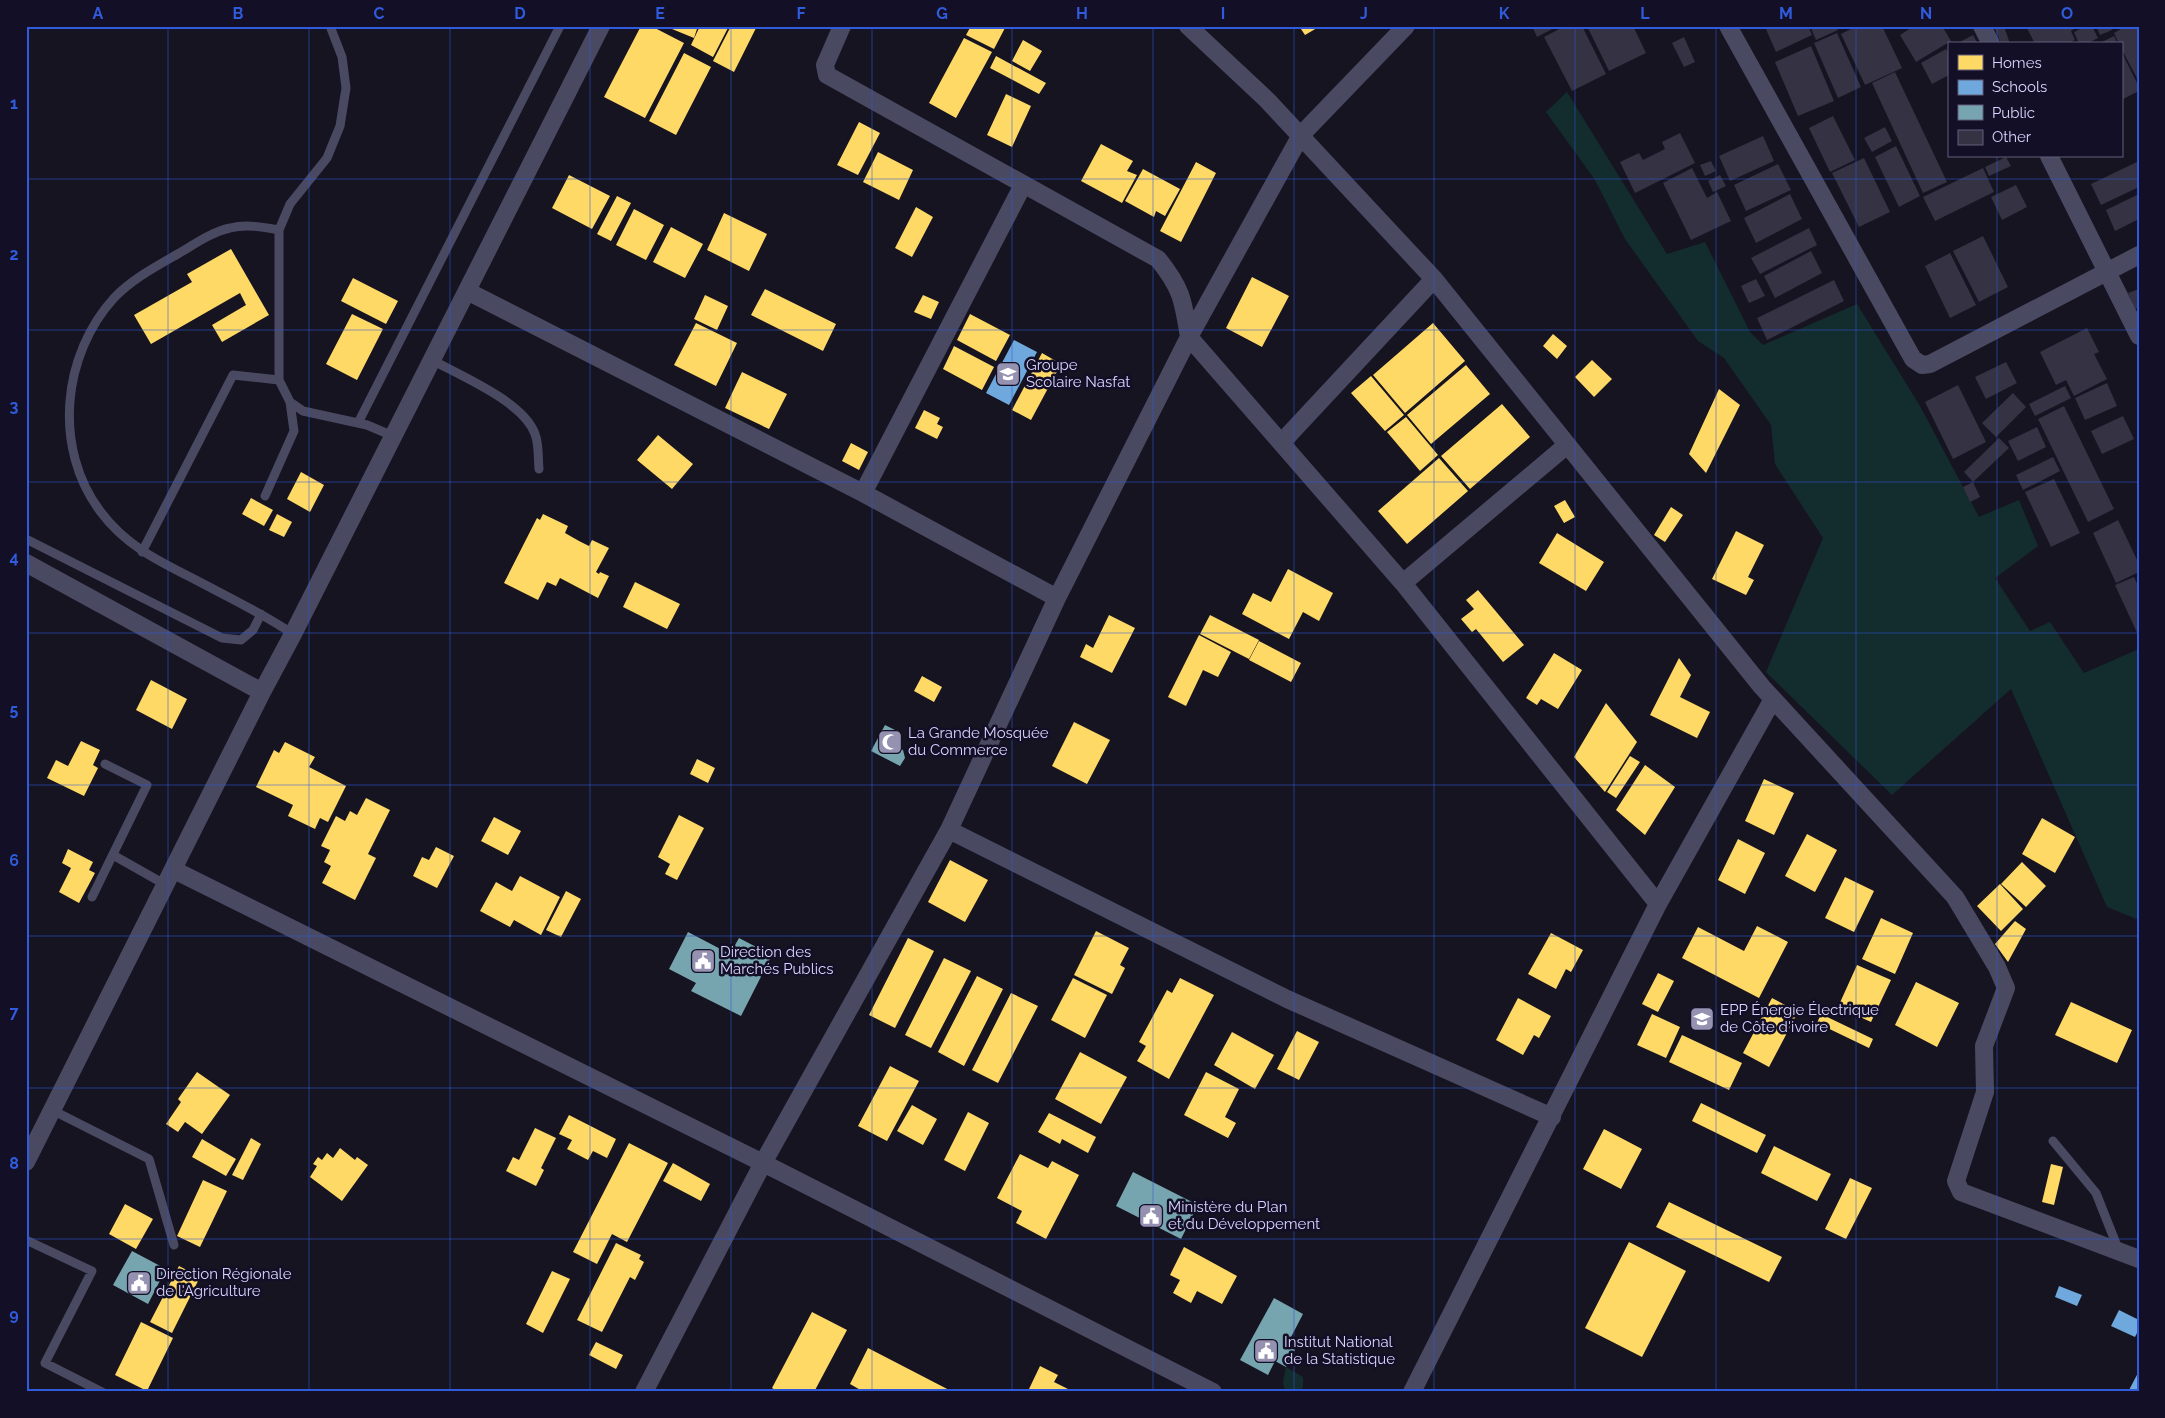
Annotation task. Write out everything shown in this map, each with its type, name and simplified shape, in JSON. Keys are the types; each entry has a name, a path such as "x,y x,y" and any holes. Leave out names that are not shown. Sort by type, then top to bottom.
{"street":[{"path":"26,1162 262,692 602,26"},
{"path":"842,26 825,65 826,75 1158,259 1173,278 1182,297 1190,338 1403,583 1658,904"},
{"path":"1188,26 1267,100 1434,279 1660,562 1773,699 1955,897 2003,978 2006,988 1984,1046 1985,1092 1956,1181 1961,1192 2139,1259"},
{"path":"644,1392 763,1163 948,830 1057,598 1190,338 1301,135 1406,26"},
{"path":"1728,26 1913,359 1922,365 1930,364 2139,255"},
{"path":"1982,26 1990,42"},
{"path":"2050,158 2139,336"},
{"path":"863,493 1023,185"},
{"path":"1282,442 1434,279"},
{"path":"467,291 863,493 1057,598"},
{"path":"1403,583 1567,445"},
{"path":"26,563 262,692"},
{"path":"1412,1392 1658,904 1773,699"},
{"path":"948,830 1286,999 1552,1117"},
{"path":"170,878 763,1163 1213,1392"}],"lane":[{"path":"265,496 294,431 290,402 279,380 279,230 290,204 327,158 340,126 346,88 342,57 330,26"},
{"path":"358,423 560,26"},
{"path":"279,230 255,226 230,228 204,239 151,269 115,297 94,324 79,354 71,388 69,425 74,453 84,484 100,511 122,535 142,552 261,614 293,634"},
{"path":"432,360 511,404 528,419 536,435 539,469"},
{"path":"142,552 233,375 279,380"},
{"path":"290,402 303,411 358,423 393,436"},
{"path":"26,539 222,638 241,640 253,630 261,614"},
{"path":"92,897 147,785 105,764"},
{"path":"113,855 170,878"},
{"path":"52,1110 149,1159 174,1245"},
{"path":"2053,1141 2096,1193 2119,1251"},
{"path":"26,1240 92,1271 45,1363 102,1392"}],"green space":[{"path":"1567,92 1667,254 1705,242 1750,332 1763,345 1857,304 1920,406 1979,517 2019,500 2038,546 1995,578 2030,631 2050,622 2084,673 2139,649 2139,920 2107,907 2011,689 1892,795 1766,672 1823,538 1775,464 1771,425 1724,358 1698,341 1625,239 1595,180 1546,112"},
{"path":"1286,1367 1303,1377 1303,1387 1300,1392 1285,1392 1283,1382"}],"building: Homes":[{"path":"641,26 651,26 684,43 645,118 604,97"},
{"path":"673,26 698,26 694,38 672,29"},
{"path":"700,26 729,26 713,57 691,45"},
{"path":"731,26 757,26 734,72 713,61"},
{"path":"971,26 1006,26 994,49 966,35"},
{"path":"1299,26 1316,26 1317,28 1305,35"},
{"path":"964,38 992,52 956,118 929,103"},
{"path":"1023,40 1042,51 1030,71 1012,61"},
{"path":"684,53 711,67 676,135 649,121"},
{"path":"996,56 1046,83 1039,94 990,68"},
{"path":"1006,94 1031,106 1012,147 987,135"},
{"path":"859,122 880,133 858,175 837,165"},
{"path":"1101,144 1133,161 1127,171 1137,175 1122,203 1081,181"},
{"path":"878,152 913,170 899,200 863,182"},
{"path":"1196,162 1216,173 1181,242 1160,231"},
{"path":"1143,169 1180,189 1165,216 1156,211 1154,217 1125,201"},
{"path":"569,175 610,196 592,229 552,208"},
{"path":"617,196 631,203 611,241 597,234"},
{"path":"916,207 933,217 912,257 895,248"},
{"path":"634,209 664,225 646,260 616,245"},
{"path":"724,213 767,234 749,271 707,250"},
{"path":"671,227 703,244 685,278 653,262"},
{"path":"231,249 269,315 222,342 212,325 246,305 240,293 151,344 134,315 192,282 187,274"},
{"path":"1252,277 1289,296 1262,347 1226,328"},
{"path":"353,278 398,301 386,324 341,301"},
{"path":"765,289 836,324 823,351 751,315"},
{"path":"705,295 728,306 717,330 694,319"},
{"path":"923,295 939,302 931,319 914,312"},
{"path":"352,314 383,329 357,380 326,364"},
{"path":"970,314 1010,335 996,361 957,340"},
{"path":"696,323 737,343 716,386 674,365"},
{"path":"1433,323 1465,361 1405,413 1373,375"},
{"path":"1553,334 1567,346 1557,359 1543,346"},
{"path":"954,346 994,367 982,390 943,369"},
{"path":"1042,353 1061,364 1031,420 1012,410"},
{"path":"1592,360 1612,379 1594,397 1575,377"},
{"path":"1466,365 1490,394 1431,444 1407,415"},
{"path":"742,372 787,394 769,429 725,408"},
{"path":"1371,376 1404,415 1385,431 1351,393"},
{"path":"1719,389 1740,405 1706,473 1689,454"},
{"path":"1502,404 1530,437 1470,489 1441,456"},
{"path":"924,410 940,418 937,424 943,427 937,439 915,428"},
{"path":"1406,417 1438,455 1420,471 1387,432"},
{"path":"658,435 693,464 672,489 637,460"},
{"path":"851,443 868,452 859,470 842,461"},
{"path":"1439,458 1468,491 1407,544 1378,511"},
{"path":"301,472 324,485 310,512 287,499"},
{"path":"251,498 273,510 264,526 242,514"},
{"path":"1565,500 1575,517 1564,523 1554,506"},
{"path":"1671,507 1683,515 1665,542 1654,535"},
{"path":"277,514 292,522 284,537 269,530"},
{"path":"543,514 568,526 565,533 579,541 589,546 592,540 609,548 596,572 609,576 598,598 560,578 556,586 547,582 538,600 504,583 537,518 540,520"},
{"path":"1736,531 1764,545 1748,577 1754,580 1746,595 1712,579"},
{"path":"1557,533 1604,562 1586,591 1539,563"},
{"path":"1288,569 1333,593 1319,621 1303,612 1289,639 1242,614 1253,593 1271,602"},
{"path":"635,582 680,604 667,629 623,607"},
{"path":"1478,590 1524,645 1503,662 1476,629 1472,632 1461,619 1474,609 1466,600"},
{"path":"1109,615 1135,628 1112,673 1080,657 1086,644 1093,648"},
{"path":"1210,615 1259,640 1249,659 1200,634"},
{"path":"1199,635 1231,652 1218,677 1203,670 1186,706 1168,697"},
{"path":"1259,641 1301,663 1291,682 1249,660"},
{"path":"1554,653 1582,670 1558,709 1541,699 1537,705 1526,698"},
{"path":"1679,658 1691,675 1680,697 1710,712 1697,738 1650,715"},
{"path":"922,676 942,687 934,702 914,691"},
{"path":"151,680 187,699 172,729 136,710"},
{"path":"1606,703 1637,742 1605,792 1574,757"},
{"path":"1074,722 1110,740 1087,784 1052,766"},
{"path":"81,741 100,750 93,765 98,768 84,796 47,778 56,760 68,766"},
{"path":"285,742 315,757 309,767 346,786 328,822 320,818 315,829 288,816 293,805 256,787 274,750 279,753"},
{"path":"1630,756 1640,762 1616,798 1607,792"},
{"path":"697,759 715,768 708,783 690,774"},
{"path":"1645,765 1675,787 1645,835 1616,810"},
{"path":"1764,779 1794,793 1774,835 1745,821"},
{"path":"366,798 390,810 368,854 376,858 355,900 322,883 331,866 324,862 330,850 321,846 336,816 345,821 350,811 357,815"},
{"path":"679,815 704,828 677,880 665,874 670,864 658,857"},
{"path":"494,817 521,831 508,855 481,841"},
{"path":"2042,818 2075,837 2055,873 2022,854"},
{"path":"1807,834 1837,850 1815,892 1785,876"},
{"path":"1738,839 1765,853 1745,894 1718,880"},
{"path":"436,847 454,856 437,888 413,876 422,857 429,860"},
{"path":"68,849 93,862 89,870 95,873 79,903 59,892 71,868 62,863"},
{"path":"950,860 988,880 965,922 928,902"},
{"path":"2022,862 2046,886 2026,907 2001,884"},
{"path":"520,876 560,897 541,935 514,920 510,927 480,911 496,882 512,891"},
{"path":"1845,877 1874,891 1854,932 1825,918"},
{"path":"2000,884 2023,909 2001,931 1977,906"},
{"path":"566,891 581,899 561,937 546,930"},
{"path":"1881,918 1913,933 1895,974 1862,959"},
{"path":"2015,921 2026,929 2008,962 1995,944"},
{"path":"1757,926 1788,942 1759,998 1682,958 1698,927 1744,951"},
{"path":"1096,931 1129,948 1120,965 1125,968 1112,994 1074,975"},
{"path":"1551,933 1583,950 1571,972 1566,969 1556,989 1528,974"},
{"path":"908,938 934,951 895,1028 869,1015"},
{"path":"944,958 971,971 931,1048 905,1035"},
{"path":"1857,965 1891,980 1871,1022 1838,1007"},
{"path":"1658,973 1674,981 1658,1012 1642,1004"},
{"path":"977,976 1003,989 964,1066 938,1052"},
{"path":"1073,978 1107,995 1085,1038 1051,1020"},
{"path":"1180,978 1214,995 1169,1079 1137,1061 1146,1046 1139,1042 1167,990 1172,993"},
{"path":"1916,982 1959,1003 1937,1047 1895,1025"},
{"path":"1011,993 1038,1006 998,1083 972,1070"},
{"path":"1518,998 1551,1016 1539,1038 1534,1035 1523,1055 1496,1040"},
{"path":"1772,998 1798,1012 1769,1067 1743,1053"},
{"path":"2071,1002 2132,1030 2117,1063 2055,1035"},
{"path":"1652,1014 1680,1027 1666,1058 1637,1045"},
{"path":"1821,1014 1873,1039 1869,1048 1817,1023"},
{"path":"1297,1031 1319,1042 1299,1080 1277,1069"},
{"path":"1232,1032 1274,1055 1255,1089 1214,1065"},
{"path":"1682,1035 1742,1063 1729,1090 1669,1062"},
{"path":"1080,1052 1127,1077 1101,1124 1055,1099"},
{"path":"890,1066 919,1081 887,1141 858,1126"},
{"path":"197,1072 230,1095 202,1134 185,1122 178,1132 166,1124 181,1102 178,1099"},
{"path":"1206,1072 1239,1089 1225,1117 1236,1123 1228,1138 1184,1115"},
{"path":"1701,1103 1766,1135 1757,1153 1692,1121"},
{"path":"912,1105 937,1119 923,1145 897,1131"},
{"path":"968,1112 989,1123 965,1171 944,1160"},
{"path":"1049,1113 1096,1137 1088,1153 1062,1139 1060,1144 1038,1132"},
{"path":"569,1115 616,1139 607,1158 593,1151 588,1160 567,1149 572,1140 559,1134"},
{"path":"535,1128 556,1138 541,1168 544,1170 536,1186 506,1171 513,1157 519,1160"},
{"path":"1604,1129 1642,1149 1621,1189 1583,1169"},
{"path":"251,1138 261,1144 243,1180 232,1175"},
{"path":"202,1139 236,1159 226,1176 192,1157"},
{"path":"629,1143 668,1163 627,1242 612,1234 597,1264 573,1252"},
{"path":"1774,1146 1831,1174 1817,1201 1761,1173"},
{"path":"340,1148 355,1160 357,1157 368,1165 342,1201 310,1177 317,1166 313,1164 318,1157 322,1160 327,1153 333,1158"},
{"path":"1020,1154 1048,1168 1052,1161 1079,1175 1046,1239 1016,1223 1022,1211 997,1198"},
{"path":"673,1163 710,1184 701,1201 663,1181"},
{"path":"2051,1164 2063,1167 2054,1205 2042,1202"},
{"path":"1850,1178 1872,1188 1846,1239 1825,1229"},
{"path":"203,1180 227,1191 200,1247 177,1236"},
{"path":"1669,1202 1782,1257 1769,1282 1656,1227"},
{"path":"125,1204 153,1219 136,1249 109,1234"},
{"path":"1629,1242 1686,1271 1642,1357 1585,1328"},
{"path":"616,1243 641,1255 639,1259 644,1262 635,1280 630,1277 602,1332 577,1320"},
{"path":"1184,1247 1237,1276 1222,1304 1197,1291 1191,1303 1173,1293 1180,1280 1170,1275"},
{"path":"179,1266 200,1277 172,1333 150,1322"},
{"path":"552,1271 570,1279 543,1333 526,1324"},
{"path":"812,1312 847,1330 814,1392 779,1392 772,1388"},
{"path":"141,1322 173,1338 147,1391 115,1375"},
{"path":"596,1342 623,1355 616,1369 589,1355"},
{"path":"868,1348 953,1392 864,1392 850,1384"},
{"path":"1040,1366 1058,1375 1054,1382 1074,1392 1035,1392 1029,1389"}],"building: Schools":[{"path":"1014,340 1037,352 1009,405 986,393"},
{"path":"2059,1286 2082,1295 2077,1306 2055,1297"},
{"path":"2119,1310 2139,1320 2139,1329 2135,1337 2111,1326"},
{"path":"2139,1371 2139,1392 2128,1392"}],"building: Public":[{"path":"885,725 897,731 897,747 903,750 905,758 900,766 871,751"},
{"path":"688,932 730,954 739,938 772,955 741,1016 691,991 696,983 669,969"},
{"path":"1133,1172 1198,1205 1181,1239 1116,1206"},
{"path":"132,1251 166,1269 148,1304 113,1285"},
{"path":"1274,1298 1303,1314 1289,1341 1297,1346 1286,1367 1275,1361 1268,1375 1240,1360"}],"building: Other":[{"path":"1532,26 1558,26 1537,37"},
{"path":"1565,26 1582,26 1606,74 1572,91 1544,37"},
{"path":"1587,26 1633,26 1646,53 1609,71"},
{"path":"1808,26 1812,35 1776,52 1765,27"},
{"path":"1810,26 1836,26 1838,30 1816,40"},
{"path":"1857,26 1882,26 1902,68 1865,85 1841,34"},
{"path":"1914,26 1942,26 1951,41 1916,62 1900,35"},
{"path":"1994,26 2004,26 2009,42 2000,42"},
{"path":"2026,26 2079,26 2071,31 2075,40 2071,42 2034,42"},
{"path":"2086,26 2092,26 2098,38 2090,42 2078,42 2074,32"},
{"path":"2096,26 2110,26 2112,30 2100,35"},
{"path":"2126,26 2139,26 2139,82 2122,50 2122,42 2118,42 2114,33"},
{"path":"1837,33 1861,87 1838,98 1814,43"},
{"path":"1973,35 1977,42 1960,42"},
{"path":"2114,36 2117,42 2102,42"},
{"path":"1684,37 1695,62 1684,67 1672,43"},
{"path":"1811,46 1834,101 1798,116 1775,62"},
{"path":"1946,49 1948,52 1948,76 1932,84 1921,63"},
{"path":"2122,53 2139,87 2139,91 2122,100"},
{"path":"1895,72 1947,182 1923,193 1872,83"},
{"path":"1833,116 1855,160 1830,172 1809,128"},
{"path":"1885,127 1892,141 1872,152 1864,138"},
{"path":"1680,133 1695,163 1635,193 1620,162 1639,153 1643,160 1665,149 1662,142"},
{"path":"1763,136 1774,161 1730,181 1719,156"},
{"path":"1896,146 1920,196 1899,207 1875,157"},
{"path":"1864,158 1890,212 1859,227 1832,173"},
{"path":"2004,158 2007,158 2011,166 1989,176 1985,167"},
{"path":"1711,161 1716,171 1705,176 1700,165"},
{"path":"2139,161 2139,187 2101,205 2091,184"},
{"path":"1778,164 1791,190 1746,211 1734,185"},
{"path":"1692,168 1707,198 1717,192 1731,221 1691,240 1663,183"},
{"path":"1983,168 1994,192 1935,221 1923,197"},
{"path":"1720,175 1726,186 1713,192 1708,181"},
{"path":"2016,185 2027,207 2002,220 1991,197"},
{"path":"1790,194 1802,219 1756,243 1744,218"},
{"path":"2139,194 2139,219 2115,231 2106,210"},
{"path":"1809,228 1817,245 1760,274 1751,258"},
{"path":"1983,236 2008,287 1979,302 1953,251"},
{"path":"1811,251 1822,273 1775,298 1764,276"},
{"path":"1950,253 1976,305 1950,318 1925,266"},
{"path":"1756,279 1765,296 1749,303 1741,286"},
{"path":"1834,280 1844,301 1767,340 1757,318"},
{"path":"2139,289 2139,307 2135,309 2128,293"},
{"path":"2087,328 2099,352 2094,354 2107,379 2074,396 2066,380 2056,385 2040,352"},
{"path":"2006,362 2017,383 1986,399 1975,377"},
{"path":"2107,383 2117,406 2085,420 2075,398"},
{"path":"1958,385 1986,442 1953,459 1925,402"},
{"path":"2065,386 2071,398 2035,416 2029,404"},
{"path":"2013,393 2026,407 1996,437 1982,423"},
{"path":"2064,406 2114,509 2088,522 2038,419"},
{"path":"2123,416 2134,439 2102,454 2091,431"},
{"path":"2037,427 2046,447 2018,461 2008,441"},
{"path":"1999,438 2009,448 1973,482 1964,472"},
{"path":"2053,457 2060,471 2023,490 2016,475"},
{"path":"2054,479 2080,533 2051,547 2025,492"},
{"path":"1973,482 1980,497 1970,502 1963,487"},
{"path":"2118,520 2139,564 2139,572 2116,583 2093,533"},
{"path":"2134,577 2139,588 2139,637 2115,585"}],"place":[{"name":"Groupe Scolaire Nasfat","path":"1008,374"},
{"name":"La Grande Mosquée du Commerce","path":"890,742"},
{"name":"Direction des Marchés Publics","path":"703,961"},
{"name":"EPP Énergie Électrique de Côte d'ivoire","path":"1702,1019"},
{"name":"Ministère du Plan et du Développement","path":"1151,1216"},
{"name":"Direction Régionale de l'Agriculture","path":"139,1283"},
{"name":"Institut National de la Statistique","path":"1266,1351"}]}
